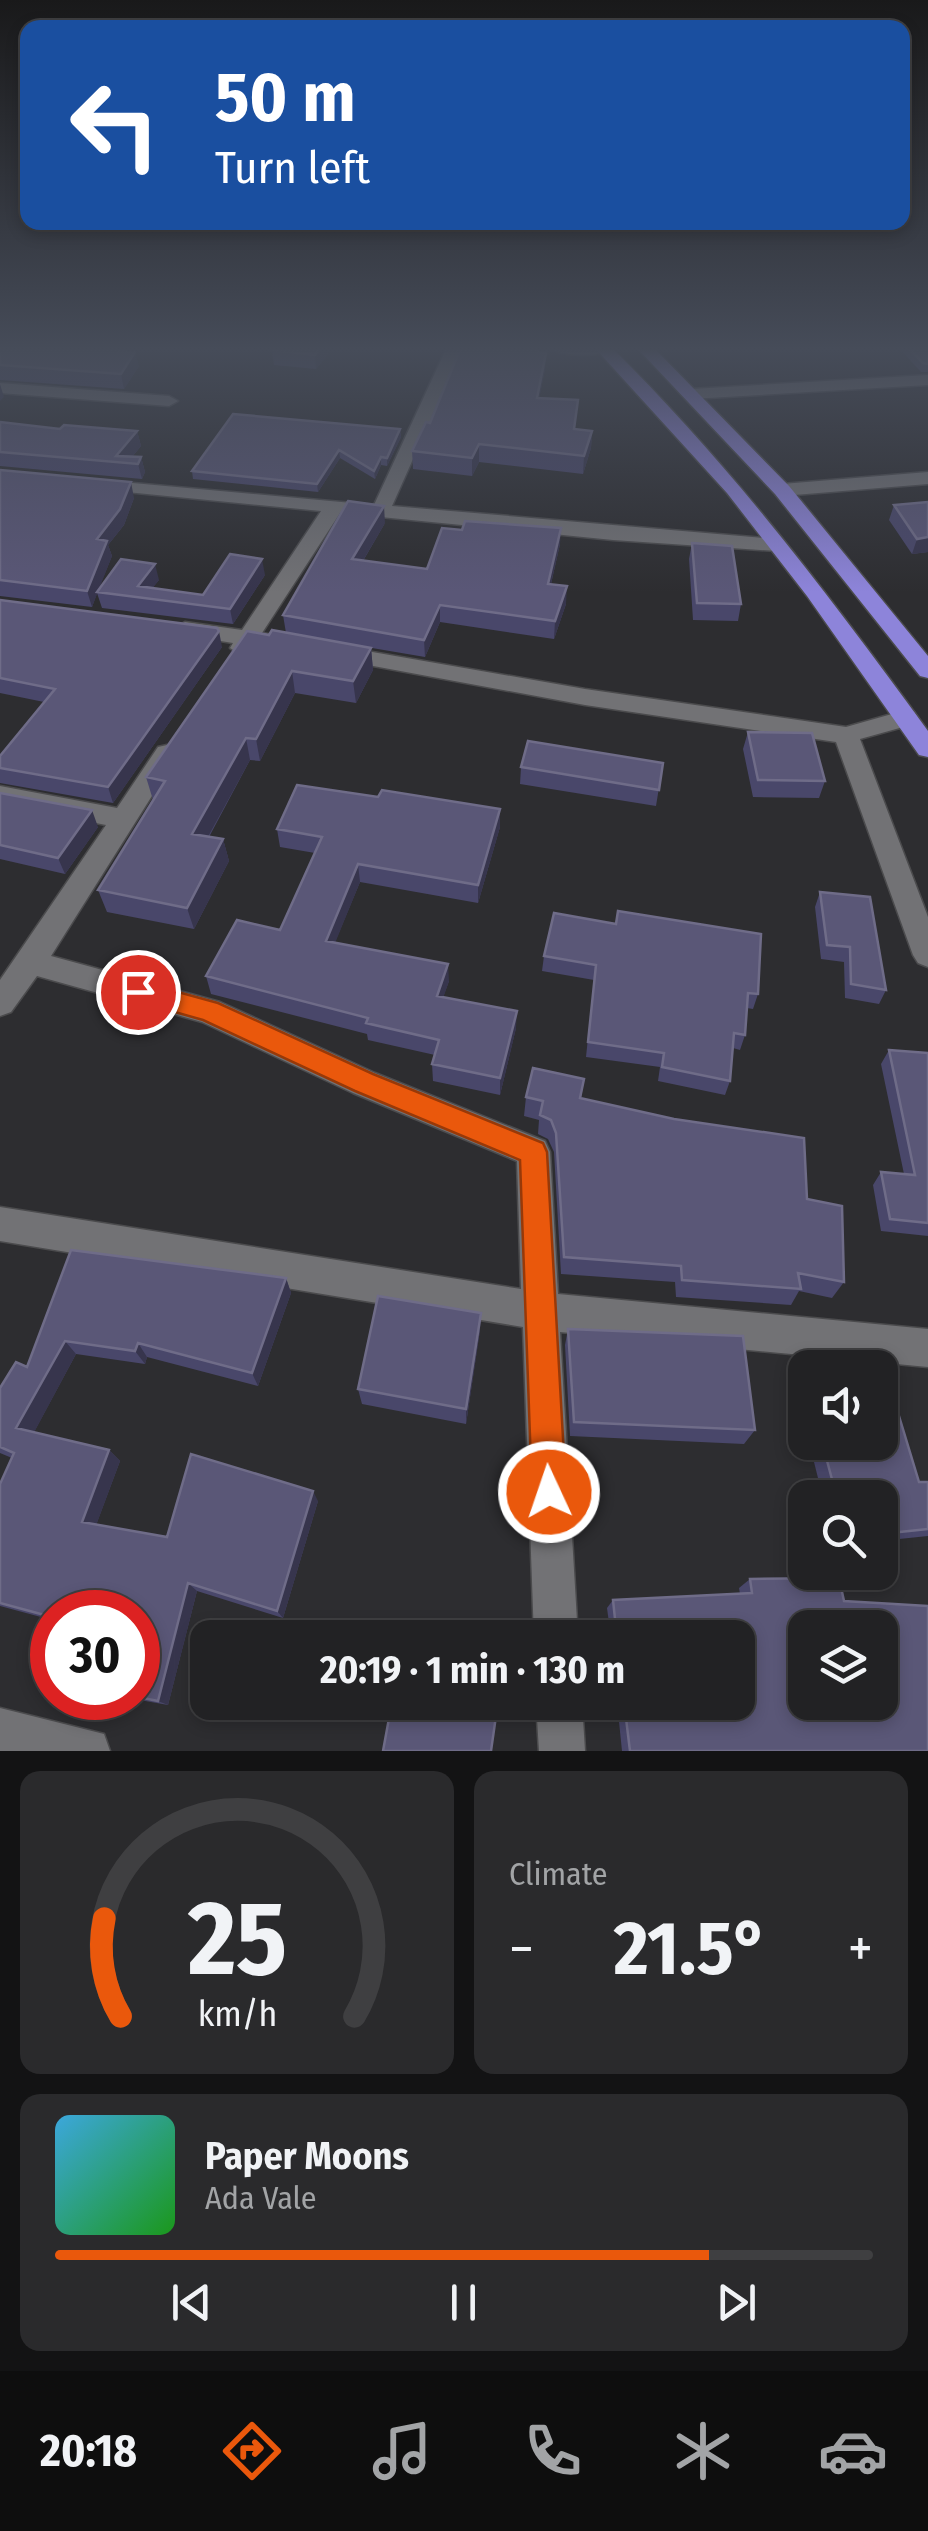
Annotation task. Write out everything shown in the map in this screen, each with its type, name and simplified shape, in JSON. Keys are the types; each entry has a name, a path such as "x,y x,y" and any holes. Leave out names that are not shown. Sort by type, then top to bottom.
{"highway":[{"path":"679,429 820,596 928,749"},
{"path":"724,429 782,490 928,671"}],"street":[{"path":"380,512 418,429"},
{"path":"782,490 928,478"},
{"path":"70,481 333,508 777,545"},
{"path":"227,667 333,508"},
{"path":"153,624 248,637 585,697 846,735 906,718"},
{"path":"0,1004 32,963 122,818 185,728"},
{"path":"846,735 928,954"},
{"path":"0,796 122,818"},
{"path":"32,963 209,1010 364,1082 533,1152 555,1620"},
{"path":"0,1224 540,1311 928,1348"},
{"path":"560,1720 562,1751"},
{"path":"21,1740 87,1751"}],"building":[{"path":"0,429 109,429 137,431 116,456 141,457 138,464 0,452"},
{"path":"222,429 400,429 387,458 381,457 374,471 339,450 317,484 192,471"},
{"path":"423,429 592,431 584,456 479,444 472,458 412,451"},
{"path":"0,470 131,482 120,509 97,539 107,541 87,591 0,580"},
{"path":"348,501 384,506 352,559 427,569 442,528 462,530 465,521 561,528 548,584 567,586 555,621 440,605 424,640 283,615"},
{"path":"928,502 928,537 917,539 894,505"},
{"path":"692,543 732,546 741,604 697,603"},
{"path":"230,554 262,559 230,609 97,592 121,559 155,564 138,586 203,595"},
{"path":"0,600 219,631 108,787 0,768 0,756 55,689 0,678"},
{"path":"272,630 371,648 353,681 292,671 256,739 246,738 192,834 223,839 187,908 98,890 165,781 146,777 247,631 269,635"},
{"path":"748,732 812,733 825,781 758,780"},
{"path":"528,741 663,763 659,790 521,767"},
{"path":"297,785 378,797 382,790 500,809 478,885 358,864 326,941 448,964 437,996 517,1011 500,1078 432,1064 439,1040 206,976 237,920 280,930 322,837 277,829"},
{"path":"0,793 92,810 58,858 0,845"},
{"path":"820,892 870,897 886,990 851,984 850,947 827,945"},
{"path":"618,911 761,934 758,994 748,993 745,1035 734,1033 730,1081 662,1067 664,1053 588,1042 596,965 544,956 554,913 616,924"},
{"path":"889,1050 928,1053 928,1223 890,1219 881,1172 915,1175"},
{"path":"533,1068 584,1079 580,1098 674,1119 804,1138 807,1199 842,1206 844,1282 798,1273 801,1289 682,1280 681,1266 564,1257 556,1133 551,1120 540,1115 543,1101 526,1097"},
{"path":"71,1250 286,1278 252,1373 138,1343 135,1351 65,1341 16,1428 109,1450 82,1522 167,1537 191,1454 313,1491 277,1611 188,1583 160,1693 160,1590 30,1590 30,1611 0,1603 0,1484 14,1453 0,1447 0,1388 16,1362 27,1367"},
{"path":"378,1296 481,1313 466,1409 358,1389"},
{"path":"568,1329 743,1336 755,1430 574,1422"},
{"path":"898,1416 919,1482 928,1482 928,1529 898,1532 898,1480 832,1480 827,1460 898,1460"},
{"path":"750,1579 788,1579 788,1590 842,1590 844,1601 928,1606 928,1751 630,1751 626,1720 755,1720 755,1620 615,1620 613,1600 752,1593"},
{"path":"389,1720 495,1720 491,1751 383,1751"}],"route":[{"path":"138,992 209,1010 364,1082 533,1152 549,1492"}]}
